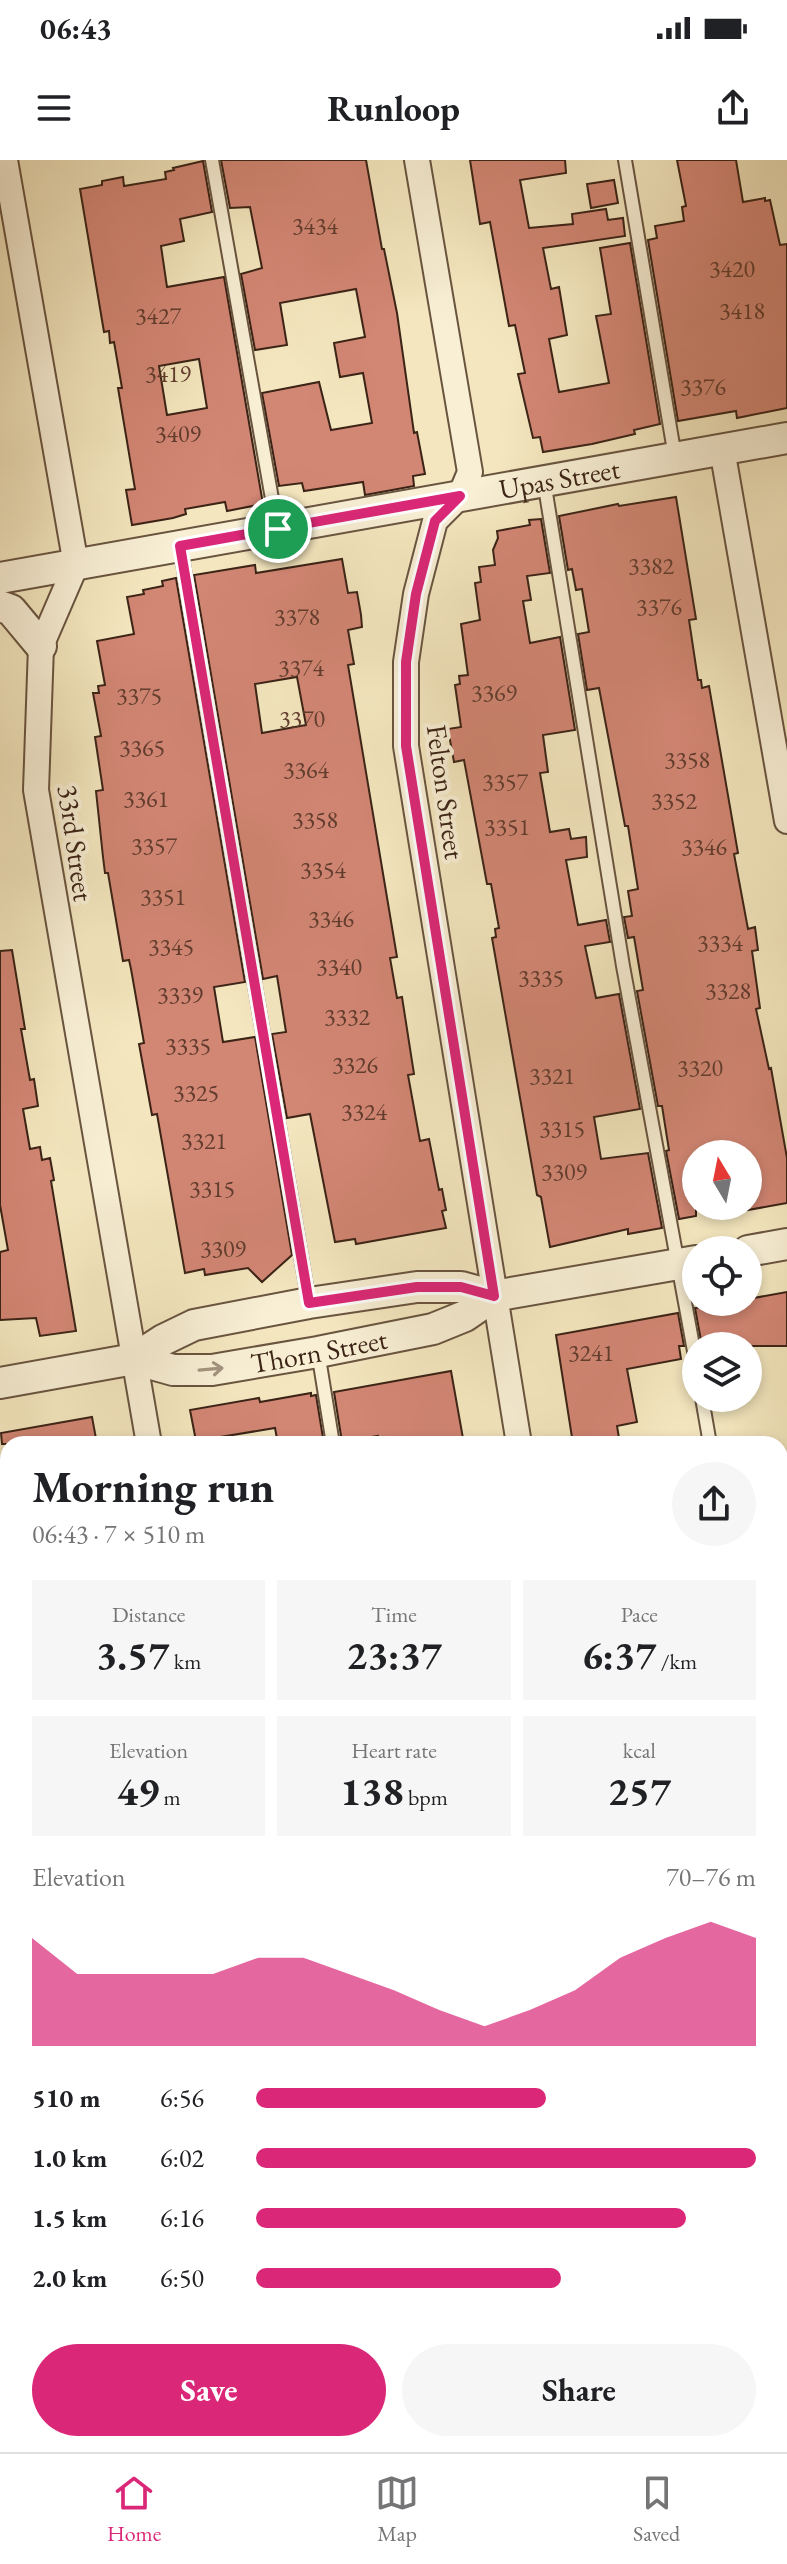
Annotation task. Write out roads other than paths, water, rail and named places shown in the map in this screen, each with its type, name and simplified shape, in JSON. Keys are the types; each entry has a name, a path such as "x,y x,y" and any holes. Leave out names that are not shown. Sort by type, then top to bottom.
{"street":[{"path":"5,160 76,565"},
{"path":"417,160 470,472 460,496"},
{"name":"Upas Street","path":"0,578 787,438"},
{"path":"722,449 787,821"},
{"name":"Felton Street","path":"460,496 435,521 416,594 406,662 406,733 518,1436"},
{"name":"33rd Street","path":"76,565 41,646 36,790 148,1436"},
{"path":"0,606 11,610 41,646"},
{"path":"762,1248 787,1244"},
{"name":"Thorn Street","path":"134,1359 173,1370 212,1370 318,1352 433,1329 465,1316 494,1296 682,1263"},
{"name":"Thorn Street","path":"0,1383 134,1359 194,1325 309,1303 417,1287 461,1287 494,1296"}],"lane":[{"path":"212,160 278,529"},
{"path":"625,160 675,458"},
{"path":"544,481 623,966 682,1236"},
{"path":"180,546 309,1303"},
{"path":"318,1352 332,1436"},
{"path":"704,1412 709,1436"}]}
